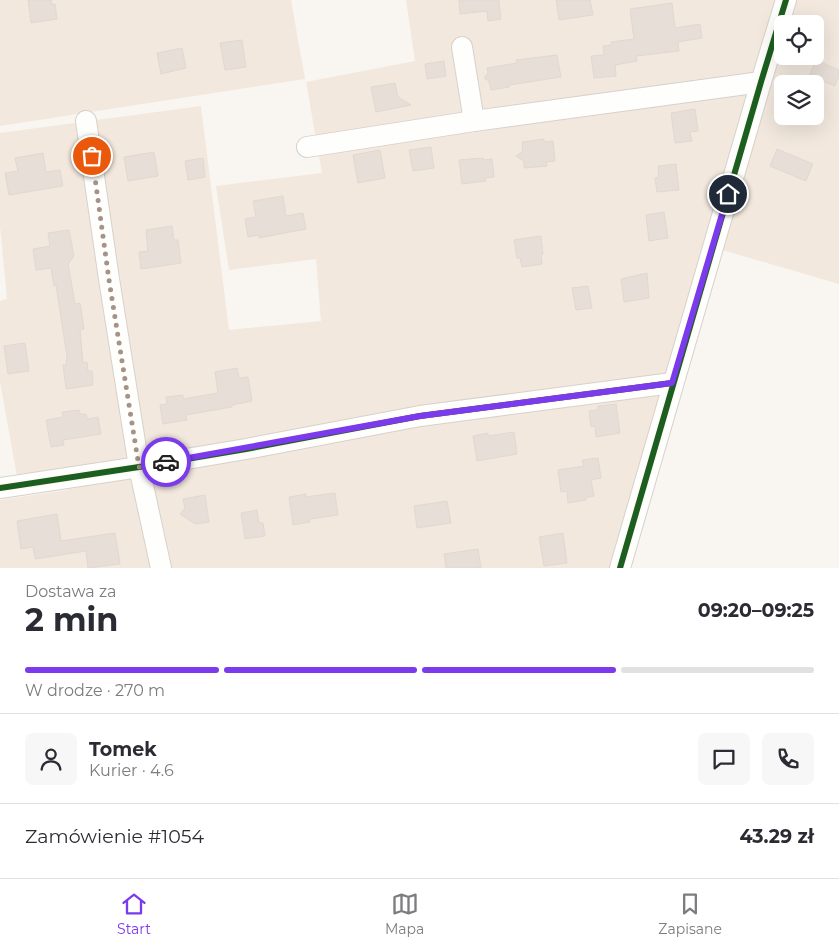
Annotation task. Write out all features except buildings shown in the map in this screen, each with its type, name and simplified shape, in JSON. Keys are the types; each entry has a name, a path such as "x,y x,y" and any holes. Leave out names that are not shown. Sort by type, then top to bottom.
{"street":[{"path":"620,568 672,383 760,82 786,0"},
{"path":"462,47 474,121"},
{"path":"307,147 474,121 760,82"},
{"path":"86,121 139,467 161,568"},
{"path":"0,488 246,449 420,416 672,383"}],"shaded area":[{"path":"0,0 291,0 305,79 0,126"},
{"path":"406,0 839,0 839,284 705,245 613,568 0,568 0,500 68,490 65,468 17,476 0,382 0,301 7,299 0,226 0,133 201,106 229,330 321,321 316,259 229,270 216,186 322,173 306,82 415,61"}],"cycle path":[{"path":"620,568 786,0"},
{"path":"0,488 246,449 420,416 672,383"}],"way so far":[{"path":"92,156 109,280 139,467 166,462"}],"route":[{"path":"166,462 420,416 652,384 672,383 728,194"}]}
